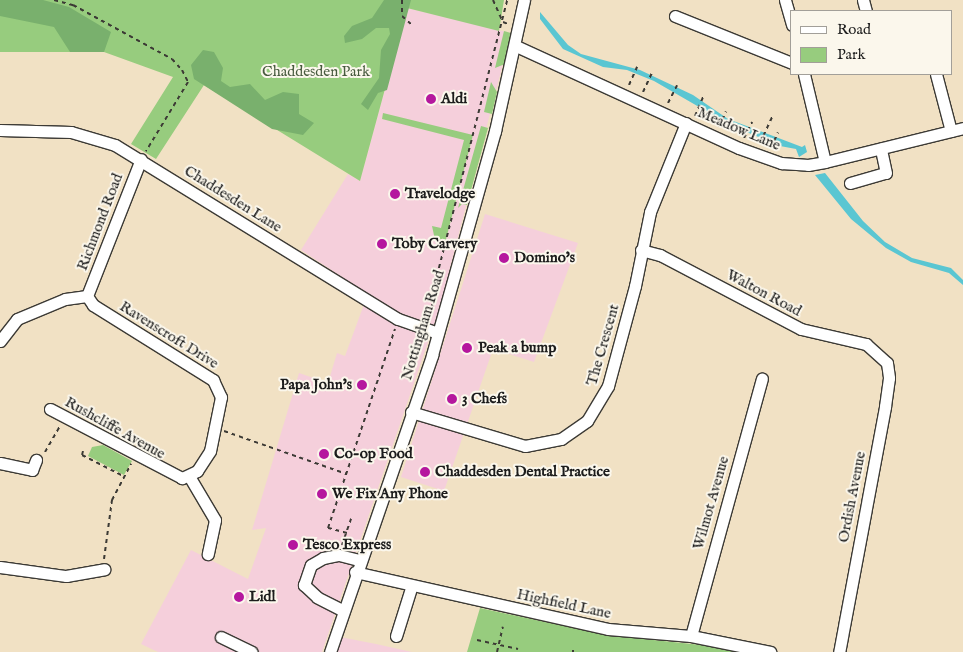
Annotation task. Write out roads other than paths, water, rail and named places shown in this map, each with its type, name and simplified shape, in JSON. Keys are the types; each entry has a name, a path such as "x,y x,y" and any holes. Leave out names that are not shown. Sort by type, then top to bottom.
{"street":[{"name":"Nottingham Road","path":"330,652 342,610 438,333 516,46 524,0"},
{"path":"785,0 790,18"},
{"path":"675,16 790,62"},
{"name":"Meadow Lane","path":"516,46 766,159 792,165 824,162 963,128"},
{"path":"804,75 824,162"},
{"path":"936,75 951,131"},
{"name":"The Crescent","path":"411,412 520,446 548,444 574,433 592,416 608,386 633,294 653,201 686,123"},
{"name":"Chaddesden Lane","path":"0,130 71,132 115,145 141,159 398,320 438,333"},
{"path":"850,183 886,173 881,148"},
{"name":"Richmond Road","path":"87,296 141,159"},
{"name":"Walton Road","path":"641,250 660,255 801,329 866,344 878,351"},
{"path":"0,341 17,319 65,299 87,296"},
{"name":"Ravenscroft Drive","path":"87,296 93,305 216,382 221,397 217,428 206,459 189,476"},
{"name":"Ordish Avenue","path":"839,652 889,378 887,363 878,351"},
{"name":"Wilmot Avenue","path":"691,636 762,379"},
{"name":"Rushcliffe Avenue","path":"50,409 166,473 178,478 189,476"},
{"path":"0,463 32,470 36,460"},
{"path":"189,476 215,520 208,554"},
{"path":"342,610 317,597 304,585 311,565 323,558 339,556 359,560"},
{"path":"0,567 66,576 104,569"},
{"name":"Highfield Lane","path":"355,572 608,629 691,636 770,652"},
{"path":"396,636 412,585"},
{"path":"221,637 252,652"}],"water":[{"path":"540,12 568,45 581,54 640,70 693,95 728,119 802,147 805,145 807,152 799,157 796,149 780,146 732,126 654,81 627,70 603,67 563,49 540,19"},
{"path":"825,173 863,221 885,242 912,258 951,268 963,280 963,285 949,273 911,262 886,248 851,219 815,175"}],"place":[{"name":"Aldi","path":"431,99"},
{"name":"Travelodge","path":"395,194"},
{"name":"Toby Carvery","path":"382,244"},
{"name":"Domino's","path":"504,258"},
{"name":"Peak a bump","path":"467,348"},
{"name":"Papa John's","path":"362,385"},
{"name":"3 Chefs","path":"452,399"},
{"name":"Co-op Food","path":"324,454"},
{"name":"Chaddesden Dental Practice","path":"425,472"},
{"name":"We Fix Any Phone","path":"322,494"},
{"name":"Tesco Express","path":"293,545"},
{"name":"Lidl","path":"239,597"}],"park label":[{"name":"Chaddesden Park","path":"316,72"}]}
